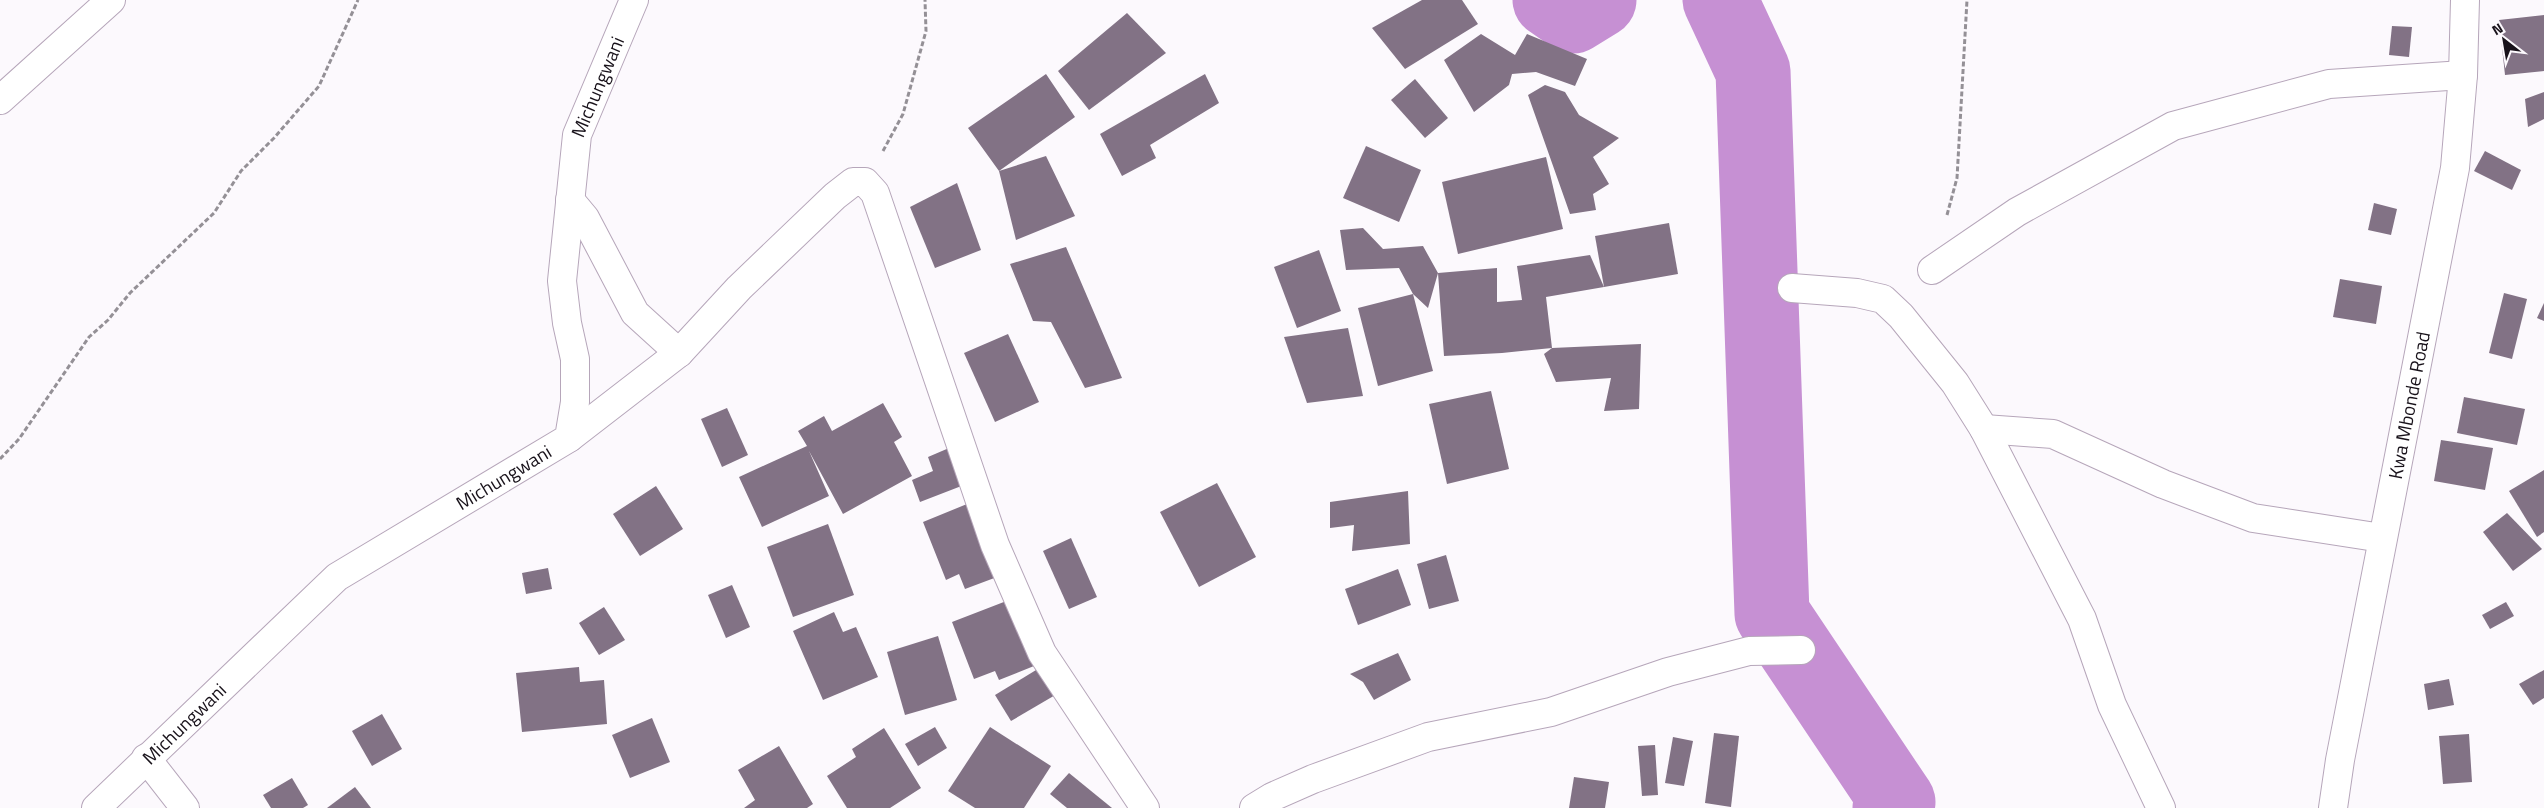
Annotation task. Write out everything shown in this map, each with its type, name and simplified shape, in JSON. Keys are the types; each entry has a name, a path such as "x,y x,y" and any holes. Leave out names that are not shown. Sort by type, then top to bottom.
{"street":[{"path":"0,100 111,0"},
{"name":"Michungwani","path":"96,808 146,758 338,577 569,438 575,402 574,359 562,281 577,135 634,0"},
{"name":"Kwa Mbonde Road","path":"2333,808 2340,760 2382,538 2455,168 2463,75 2465,0"},
{"path":"1932,270 2017,212 2173,126 2329,84 2463,75"},
{"path":"569,438 679,353 739,288 835,196 853,182 866,182 875,193 995,545 1042,652 1145,808"},
{"path":"570,200 585,218 635,313 679,353"},
{"path":"1792,288 1858,293 1883,299 1901,316 1955,383 1984,429 2082,619 2112,704 2161,808"},
{"path":"1984,429 2054,434 2163,484 2253,518 2382,538"},
{"path":"1254,808 1272,797 1313,779 1428,737 1551,712 1668,672 1749,651 1801,650"},
{"path":"146,758 185,808"}],"path":[{"path":"0,459 19,439 89,337 108,320 130,293 214,213 241,172 274,138 319,86 358,0"},
{"path":"866,182 903,114 926,31 925,0"},
{"path":"1932,270 1957,178 1967,0"}],"building":[{"path":"1422,0 1462,0 1478,24 1405,69 1372,28"},
{"path":"1127,13 1166,53 1089,110 1058,71"},
{"path":"2544,15 2544,71 2505,75 2499,20"},
{"path":"2392,26 2412,27 2409,57 2389,55"},
{"path":"1481,34 1515,55 1527,34 1587,59 1575,86 1536,72 1512,74 1509,85 1474,112 1444,60"},
{"path":"1046,74 1075,117 999,171 968,128"},
{"path":"1205,74 1219,103 1150,145 1156,158 1122,176 1100,134"},
{"path":"1415,79 1448,118 1425,138 1391,100"},
{"path":"1545,85 1565,92 1579,115 1619,138 1593,157 1609,184 1593,194 1596,210 1570,214 1528,95"},
{"path":"2544,92 2544,119 2528,127 2525,99"},
{"path":"1366,146 1421,170 1399,222 1343,198"},
{"path":"2485,151 2521,170 2512,190 2474,171"},
{"path":"1046,156 1075,216 1016,240 999,171"},
{"path":"1546,157 1563,229 1458,254 1442,182"},
{"path":"957,183 981,250 935,268 910,207"},
{"path":"2374,203 2397,209 2391,235 2368,230"},
{"path":"1669,223 1678,274 1604,287 1595,236"},
{"path":"1363,228 1383,249 1423,246 1438,273 1428,308 1413,294 1399,268 1346,270 1340,230"},
{"path":"1066,247 1122,378 1085,388 1051,322 1033,321 1010,264"},
{"path":"1319,250 1341,311 1297,328 1274,267"},
{"path":"1590,255 1604,287 1546,297 1552,348 1444,356 1438,273 1497,268 1497,302 1522,300 1517,266"},
{"path":"2340,279 2382,286 2376,324 2333,317"},
{"path":"2504,293 2527,299 2512,359 2489,353"},
{"path":"1413,294 1433,371 1378,386 1358,308"},
{"path":"2544,303 2544,321 2537,318"},
{"path":"1348,328 1363,396 1307,403 1284,337"},
{"path":"1008,334 1039,402 995,422 964,353"},
{"path":"1641,344 1639,409 1604,411 1611,378 1556,382 1544,354 1552,348"},
{"path":"1491,391 1509,469 1447,484 1429,404"},
{"path":"2464,397 2525,409 2517,445 2457,433"},
{"path":"883,403 902,437 894,442 912,476 843,514 809,451 829,496 762,527 739,477 807,446 798,431 824,416 832,431"},
{"path":"727,408 748,455 722,467 701,419"},
{"path":"2441,440 2493,448 2485,490 2434,481"},
{"path":"949,448 964,485 920,502 912,480 933,471 928,457"},
{"path":"2544,470 2544,532 2537,537 2509,491"},
{"path":"1217,483 1256,557 1199,587 1160,512"},
{"path":"656,486 683,529 640,556 613,514"},
{"path":"1408,491 1410,544 1352,551 1354,525 1330,528 1330,502"},
{"path":"967,504 997,577 965,589 959,574 946,580 923,522"},
{"path":"2507,513 2542,549 2513,571 2483,532"},
{"path":"828,524 854,595 793,617 767,547"},
{"path":"1071,538 1097,597 1069,609 1043,551"},
{"path":"1446,555 1459,601 1429,609 1417,564"},
{"path":"548,568 552,589 526,594 522,573"},
{"path":"1398,569 1411,605 1358,625 1345,589"},
{"path":"732,585 750,627 726,638 708,595"},
{"path":"1009,600 1034,666 999,680 995,671 974,679 952,622"},
{"path":"2506,602 2514,616 2490,629 2482,615"},
{"path":"604,607 625,640 599,655 579,623"},
{"path":"834,612 843,632 856,627 878,677 823,700 793,631"},
{"path":"938,636 957,700 905,715 887,652"},
{"path":"1398,653 1411,680 1374,700 1363,682 1350,674"},
{"path":"579,667 580,682 604,680 607,724 522,732 516,673"},
{"path":"1041,667 1057,694 1011,721 995,695"},
{"path":"2544,670 2544,698 2533,705 2519,684"},
{"path":"2449,679 2454,705 2428,710 2424,684"},
{"path":"382,714 402,749 372,766 352,731"},
{"path":"652,718 670,762 630,778 612,735"},
{"path":"935,727 947,748 918,766 905,744"},
{"path":"990,727 1051,766 1024,808 975,808 948,791"},
{"path":"884,728 921,788 890,808 847,808 827,776 856,757 852,749"},
{"path":"1714,733 1739,736 1731,807 1705,803"},
{"path":"2469,734 2472,782 2443,784 2439,736"},
{"path":"1673,737 1693,741 1684,786 1665,783"},
{"path":"1655,745 1658,795 1642,796 1638,746"},
{"path":"779,746 813,804 807,808 744,808 755,800 738,770"},
{"path":"1069,773 1112,808 1067,808 1050,794"},
{"path":"1574,777 1609,782 1605,808 1569,808"},
{"path":"292,778 308,805 303,808 271,808 263,795"},
{"path":"355,787 371,808 327,808"}],"waterway":[{"path":"1550,0 1573,16 1599,0"},
{"path":"1720,0 1753,71 1772,614 1898,802 1890,808"}]}
